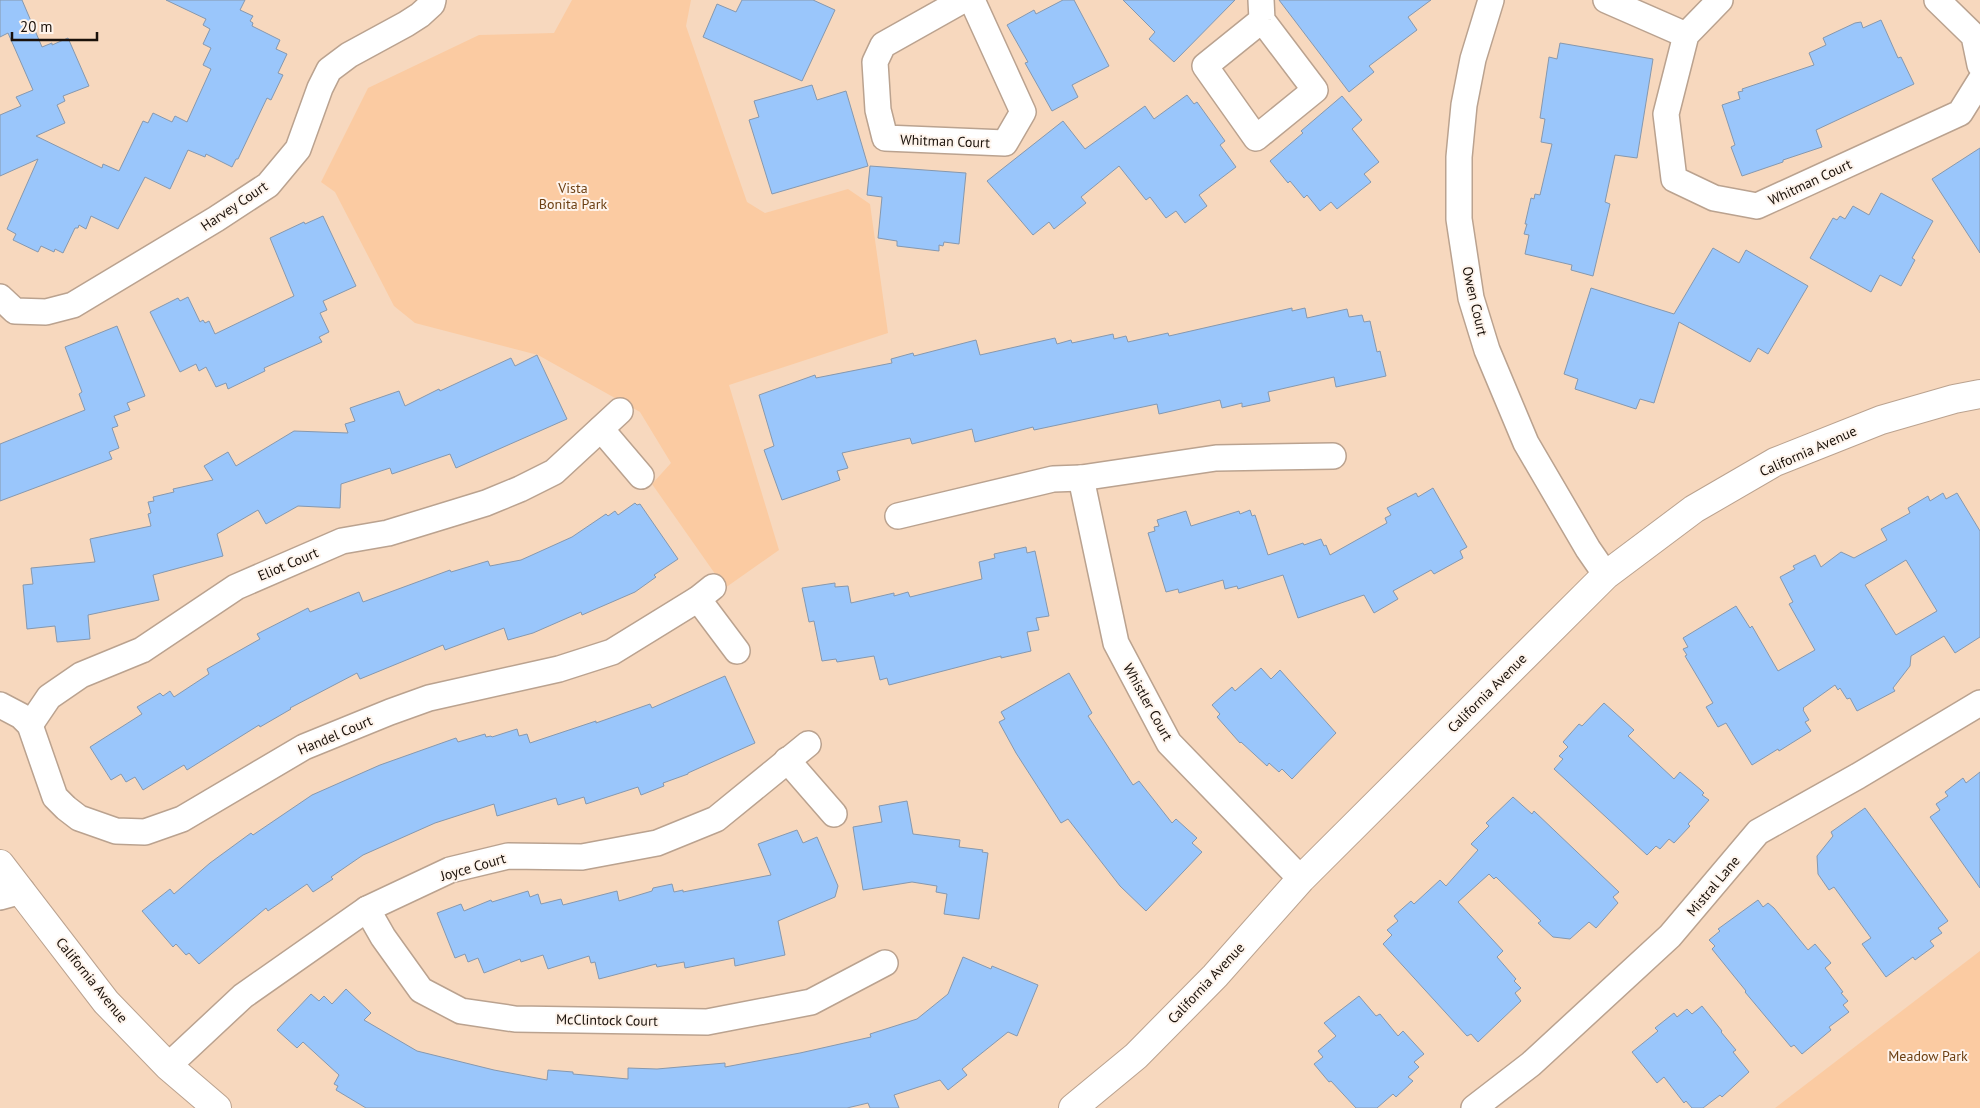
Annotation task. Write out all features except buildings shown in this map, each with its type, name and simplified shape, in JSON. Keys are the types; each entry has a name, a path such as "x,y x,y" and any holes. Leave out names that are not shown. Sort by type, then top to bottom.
{"street":[{"name":"Harvey Court","path":"0,297 15,311 46,312 73,305 216,219 260,190 268,184 298,149 320,88 329,70 349,55 406,24 432,4 433,0"},
{"name":"Whitman Court","path":"963,0 883,45 875,62 878,110 885,138 1005,143 1023,112 972,0"},
{"name":"Owen Court","path":"1491,0 1473,60 1464,105 1460,157 1459,220 1471,298 1486,350 1526,443 1588,549 1606,575"},
{"path":"1606,0 1686,35"},
{"name":"Whitman Court","path":"1720,0 1686,35 1666,114 1674,179 1714,198 1757,206 1960,113 1980,81"},
{"path":"1937,0 1974,36 1980,65"},
{"path":"1261,10 1315,90 1256,138 1205,66 1261,10"},
{"name":"California Avenue","path":"1073,1108 1136,1056 1214,976 1301,879 1606,575 1694,509 1775,462 1881,420 1954,399 1980,394"},
{"name":"Eliot Court","path":"30,725 49,697 81,675 142,650 236,587 342,541 388,533 486,503 520,489 554,472 620,411"},
{"path":"601,429 642,476"},
{"path":"898,516 1053,479 1081,478 1216,458 1333,456"},
{"name":"Whistler Court","path":"1081,478 1116,644 1170,743 1301,879"},
{"name":"Handel Court","path":"30,725 55,796 66,808 79,818 116,831 145,832 182,819 304,747 390,712 429,698 559,669 612,652 705,593 737,651"},
{"name":"Mistral Lane","path":"1474,1108 1531,1064 1670,936 1758,832 1858,776 1980,703"},
{"path":"0,705 21,716 30,725"},
{"name":"Joyce Court","path":"168,1066 243,996 366,909 450,870 508,856 582,857 657,843 716,819 808,744"},
{"path":"787,760 834,814"},
{"name":"California Avenue","path":"0,864 11,894 106,1002 168,1066 217,1108"},
{"name":"McClintock Court","path":"366,909 383,937 421,990 461,1011 514,1019 707,1022 811,1002 885,963"}],"shaded area":[{"path":"0,0 1980,0 1980,1108 0,1108"}],"green space":[{"name":"Vista Bonita Park","path":"572,0 691,0 686,26 747,202 765,213 848,189 870,204 888,333 729,385 779,550 725,588 652,484 671,463 640,412 538,355 415,323 394,306 335,192 321,182 368,88 479,35 554,33"},
{"name":"Meadow Park","path":"1980,951 1980,1108 1775,1108"}]}
